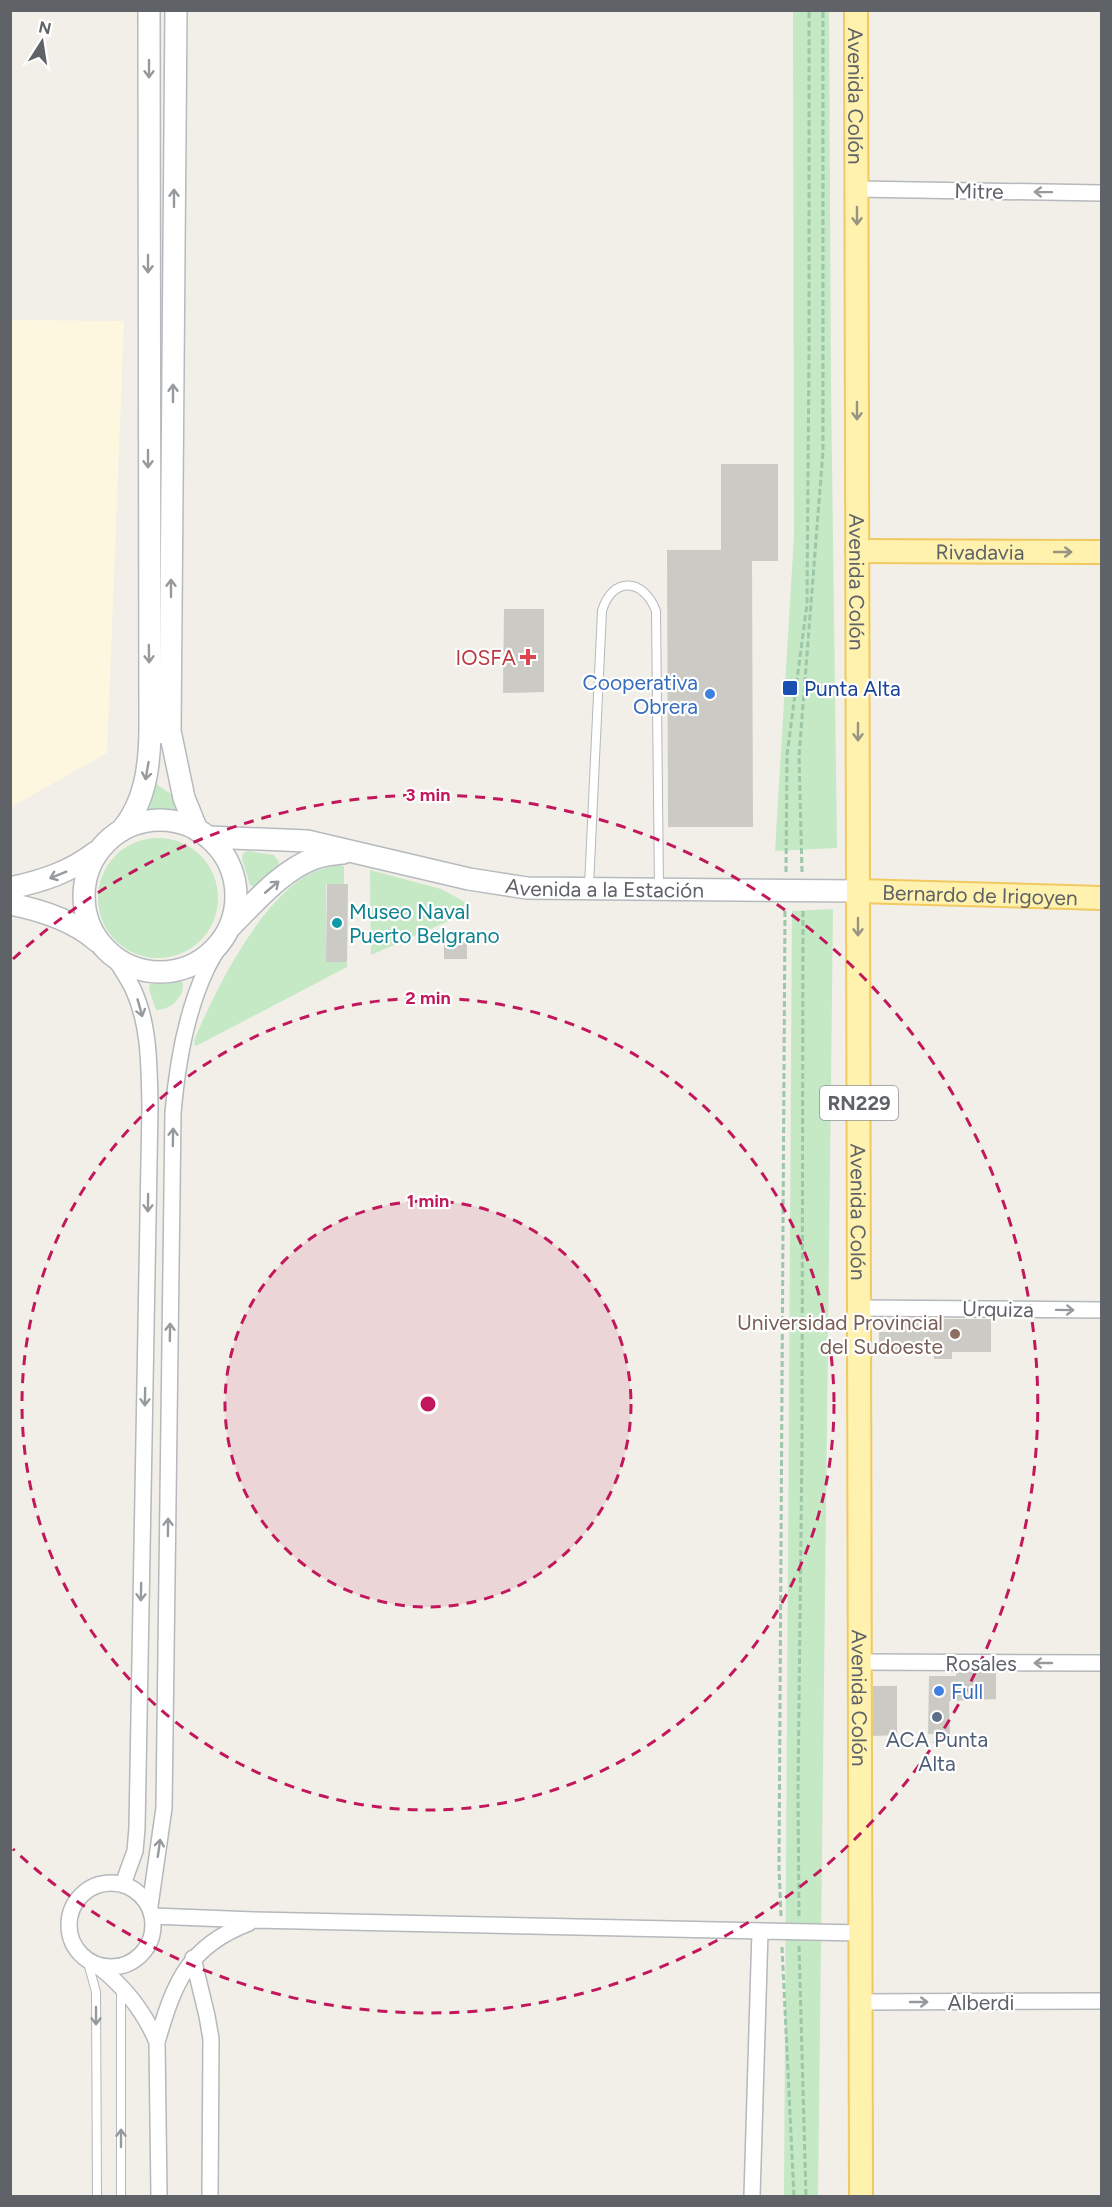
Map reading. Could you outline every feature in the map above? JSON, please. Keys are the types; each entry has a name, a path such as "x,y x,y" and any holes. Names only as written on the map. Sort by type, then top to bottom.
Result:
{"main road":[{"name":"Avenida Colón","path":"856,10 861,2196"},
{"name":"Rivadavia","path":"857,551 1101,552"},
{"name":"Bernardo de Irigoyen","path":"858,891 1101,898"}],"street":[{"path":"90,1961 103,1966 121,1966 141,1955 152,1937 152,1911 164,1808 173,1113 176,1073 192,1009 206,970 227,933 236,903 234,879 225,856 202,833 184,798 160,732 149,10"},
{"path":"122,830 136,809 160,732 176,10"},
{"name":"Mitre","path":"857,189 1101,193"},
{"path":"10,888 45,880 80,865 122,830 134,824 160,820 172,821 202,833"},
{"name":"Avenida a la Estación","path":"202,833 307,841 458,876 527,888 858,891"},
{"path":"99,850 88,872 84,896 87,920 134,990 143,1022 149,1060 137,1828 135,1851 123,1884"},
{"path":"10,904 54,916 81,928 130,966 149,972 178,970 204,959 267,891 302,864 316,858 355,851"},
{"name":"Urquiza","path":"859,1308 1101,1310"},
{"name":"Rosales","path":"860,1662 1101,1663"},
{"path":"157,2042 148,2022 122,1987 80,1953 71,1937 69,1928 71,1910 88,1889 105,1883 123,1884 139,1893 152,1911 254,1920 860,1933"},
{"path":"159,2196 157,2042 166,2011 177,1983 193,1958 223,1934 254,1920"},
{"path":"752,2196 760,1931"},
{"path":"193,1958 211,2039 210,2196"},
{"name":"Alberdi","path":"861,2002 1101,2001"}],"lane":[{"path":"589,889 602,611 605,600 612,591 630,586 645,592 652,600 656,611 659,889"},
{"path":"90,1961 96,1992 97,2196"},
{"path":"121,2196 122,1987"}],"path":[{"path":"806,2196 803,2151 799,1932 804,972 794,890 787,755 807,604 809,10"},
{"path":"794,2196 779,1867 794,890 799,756 823,452 823,10"}],"shaded area":[{"path":"11,320 124,321 107,753 11,807"}],"green space":[{"path":"793,11 829,11 837,848 775,851 794,536"},
{"path":"156,784 174,796 179,811 177,813 147,812"},
{"path":"158,838 181,843 200,856 213,875 218,898 213,921 200,940 181,953 158,958 135,953 116,940 103,921 98,898 103,875 116,856 135,843"},
{"path":"248,851 274,855 279,862 277,869 255,887 250,885 242,859 243,853"},
{"path":"341,865 344,867 344,884 326,884 326,962 347,962 347,967 196,1046 195,1038 214,996 239,951 269,910 302,878 321,869"},
{"path":"370,870 441,889 465,902 467,910 462,915 371,955"},
{"path":"833,909 818,2196 784,2196 792,911"},
{"path":"178,980 183,983 179,998 166,1008 156,1010 149,989 150,984"}],"building":[{"name":"Cooperativa Obrera","path":"721,464 778,464 778,561 752,561 753,827 668,827 667,550 721,550"},
{"path":"504,609 544,609 544,692 503,693"},
{"name":"Museo Naval Puerto Belgrano","path":"327,884 348,884 347,962 326,962"},
{"path":"444,941 467,942 467,959 444,959"},
{"path":"900,1319 991,1319 991,1352 952,1352 952,1359 934,1359 934,1351 879,1351 879,1332 900,1332"},
{"path":"956,1672 996,1672 996,1699 949,1701 950,1734 928,1734 929,1676 956,1676"},
{"path":"873,1686 897,1686 897,1735 873,1736"}],"place":[{"name":"IOSFA","path":"528,657"},
{"name":"Punta Alta","path":"790,688"},
{"name":"Cooperativa Obrera","path":"710,694"},
{"name":"Museo Naval Puerto Belgrano","path":"337,923"},
{"name":"Universidad Provincial del Sudoeste","path":"955,1334"},
{"name":"Full","path":"939,1691"},
{"name":"ACA Punta Alta","path":"937,1717"}]}
